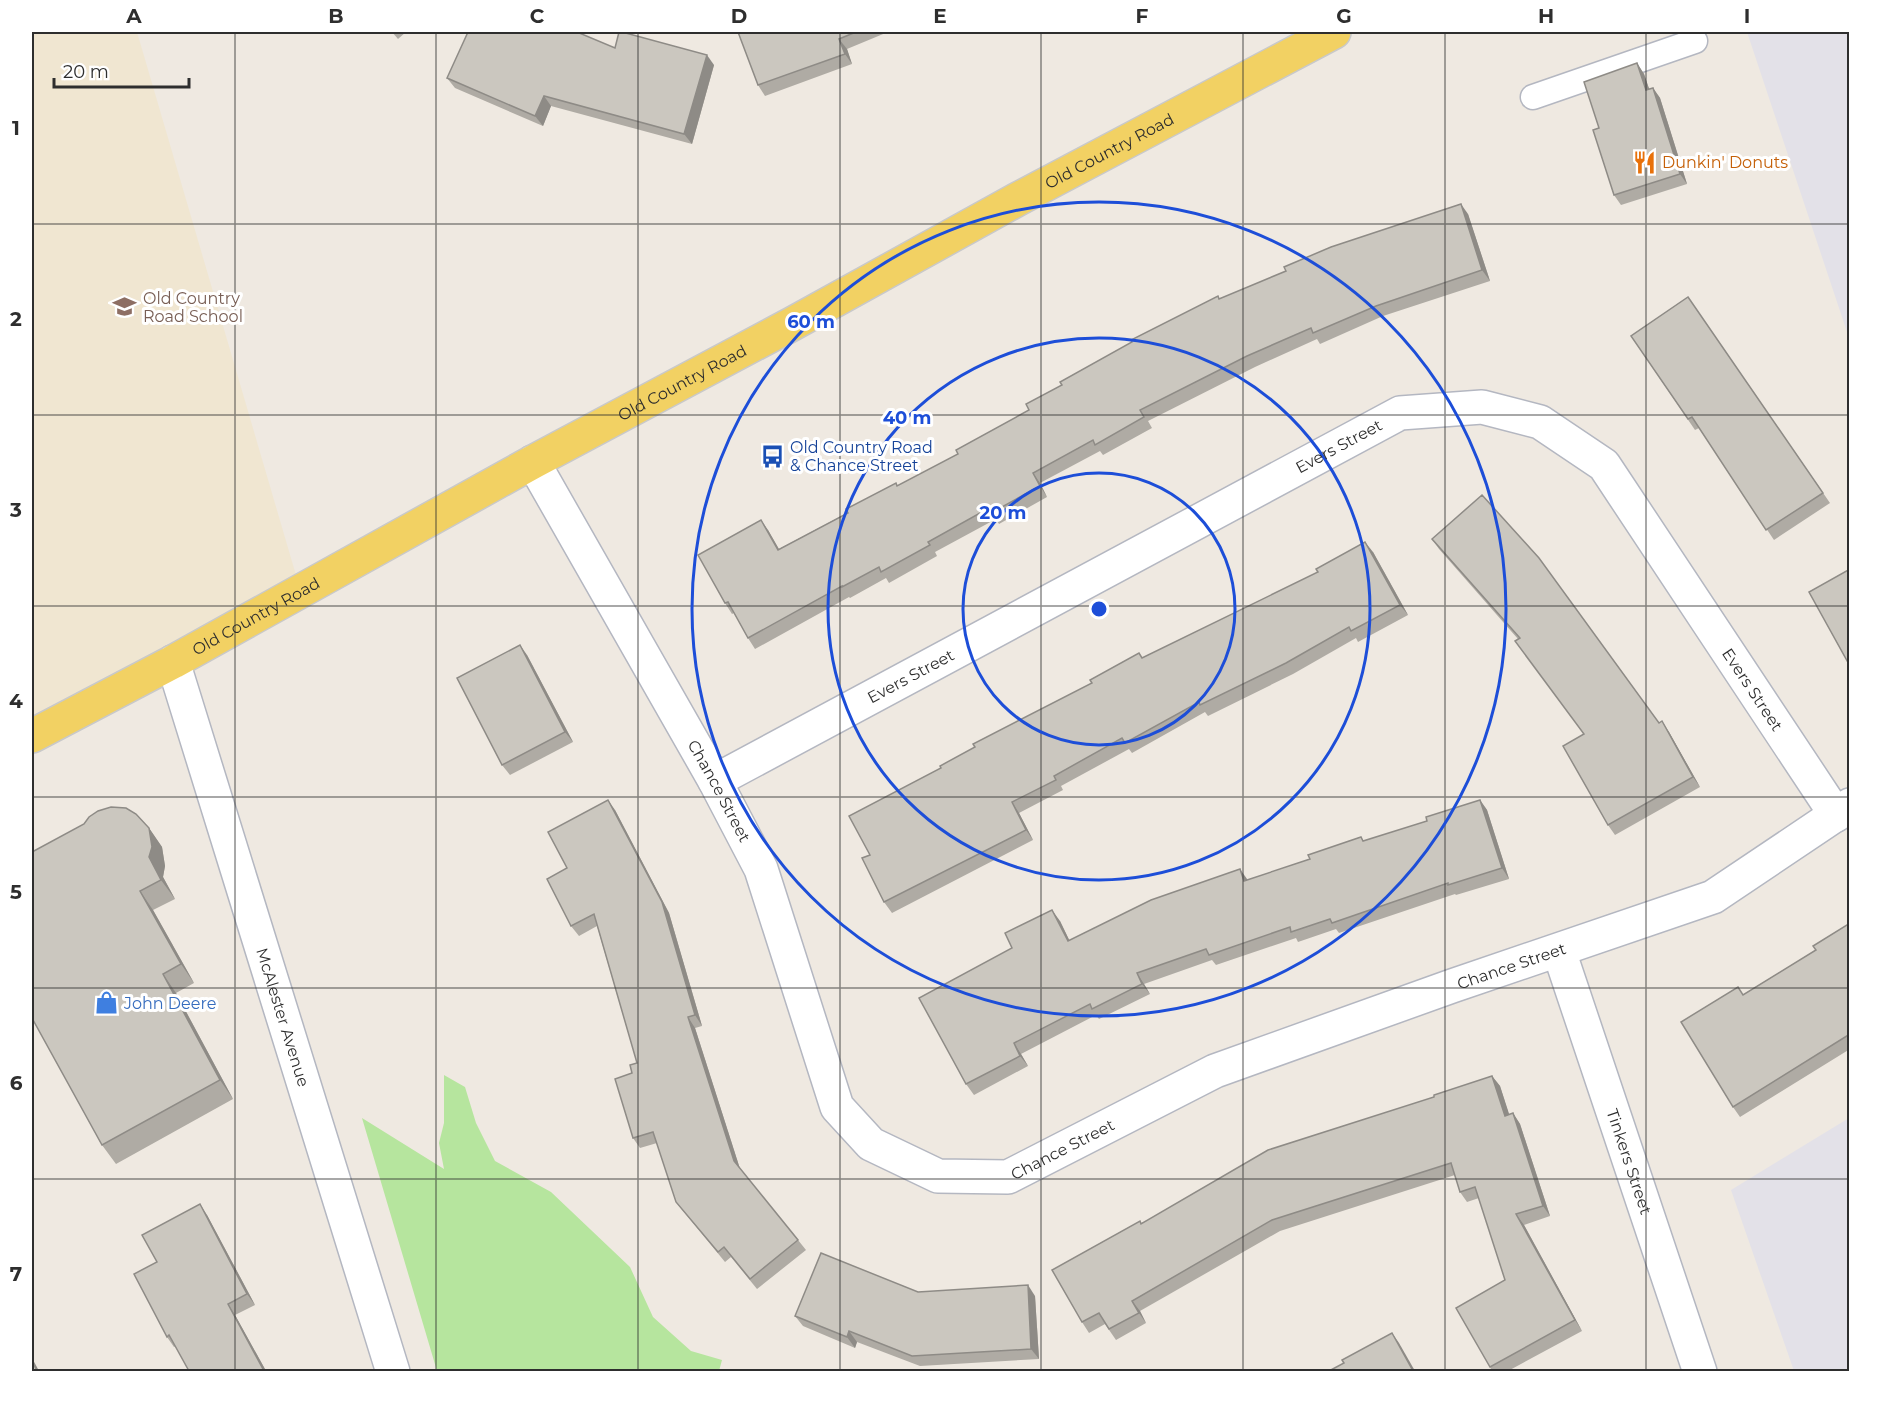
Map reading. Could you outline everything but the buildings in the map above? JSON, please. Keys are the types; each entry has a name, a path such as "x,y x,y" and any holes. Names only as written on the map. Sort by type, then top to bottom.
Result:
{"main road":[{"name":"Old Country Road","path":"32,736 173,662 533,462 792,324 1018,199 1334,32"}],"street":[{"name":"Evers Street","path":"715,781 1400,413 1482,407 1540,422 1604,465 1843,810"},
{"name":"Chance Street","path":"533,462 715,781 760,868 837,1107 871,1144 938,1176 1008,1177 1215,1071 1452,986 1713,897 1843,810"},
{"name":"McAlester Avenue","path":"173,662 393,1371"},
{"name":"Tinkers Street","path":"1558,951 1700,1371"}],"lane":[{"path":"1533,97 1695,41"}],"shaded area":[{"name":"Old Country Road School","path":"32,32 137,32 298,582 32,725"},
{"path":"1747,32 1849,32 1849,338"},
{"path":"1849,1118 1849,1371 1794,1371 1731,1190"}],"green space":[{"path":"444,1075 465,1087 476,1123 495,1161 551,1192 630,1267 653,1317 691,1351 722,1360 719,1371 437,1371 362,1118 444,1169 439,1143 444,1123"}],"place":[{"name":"Dunkin' Donuts","path":"1644,162"},
{"name":"Old Country Road School","path":"125,307"},
{"name":"Old Country Road & Chance Street","path":"772,456"},
{"name":"John Deere","path":"106,1003"}]}
